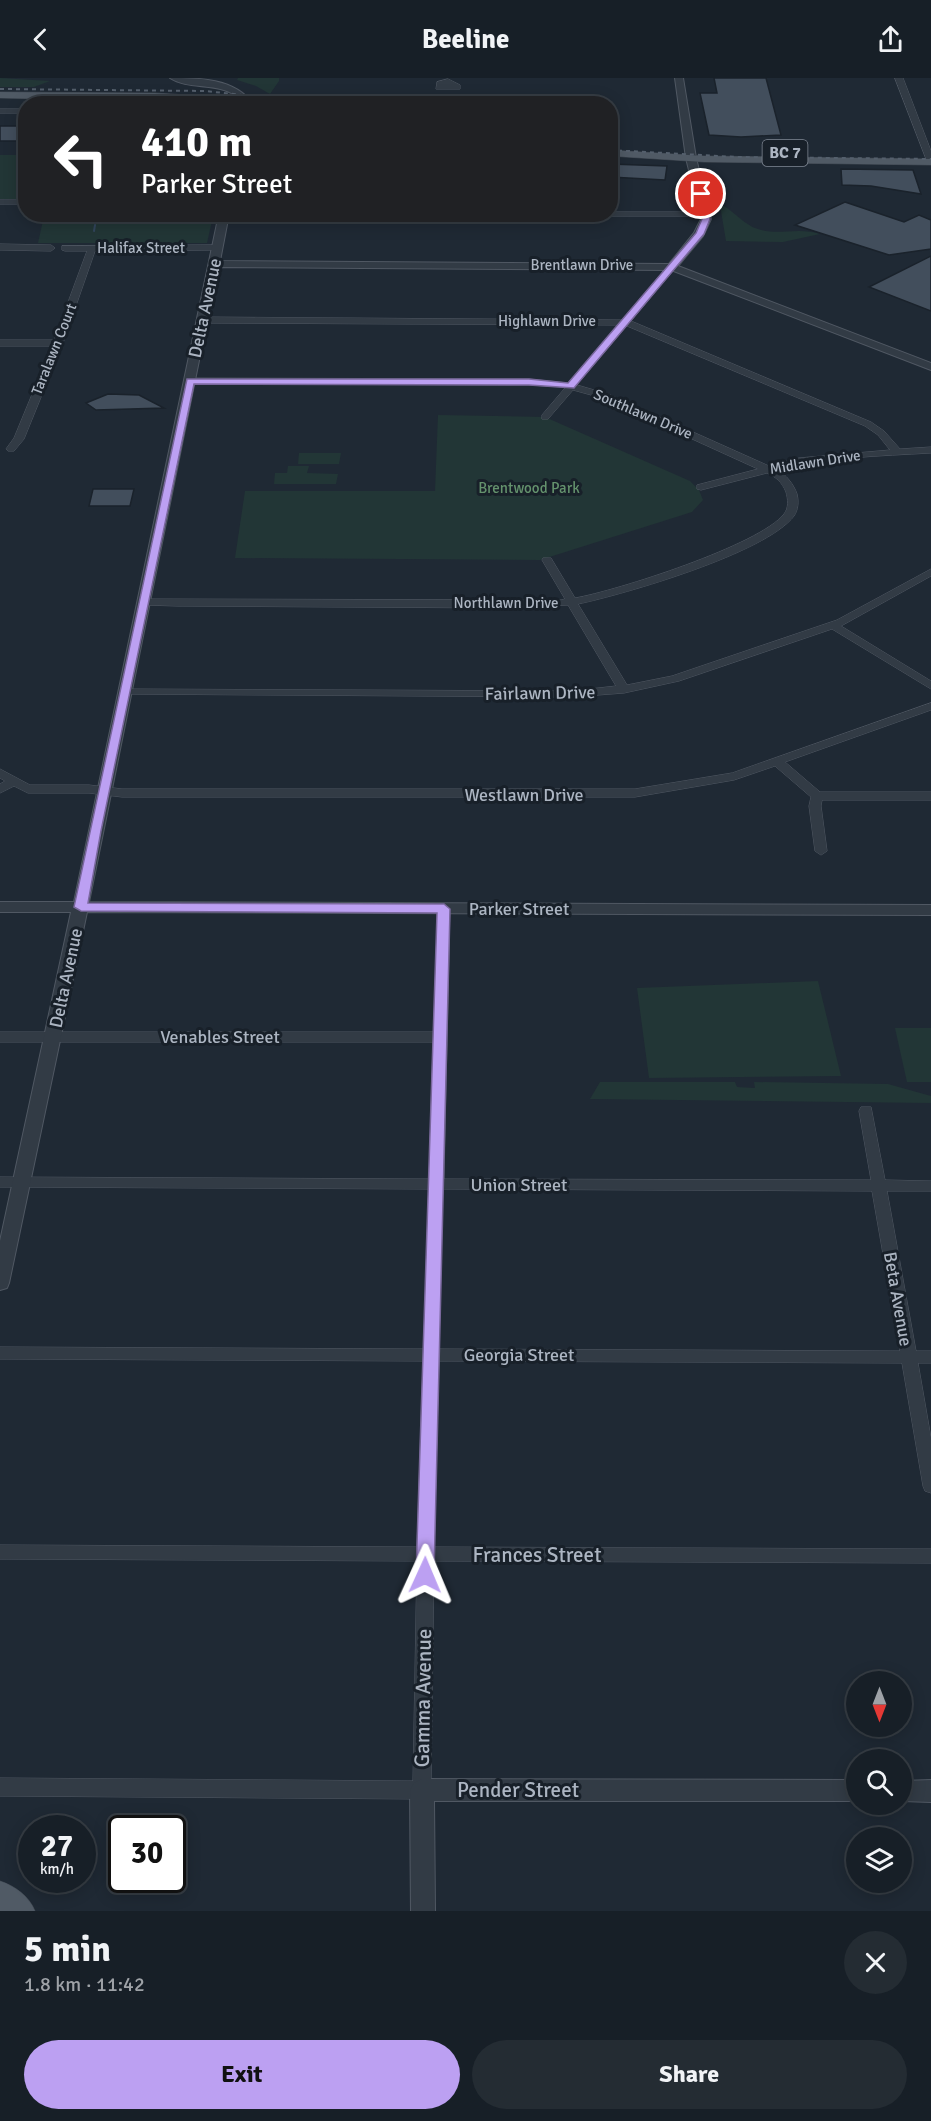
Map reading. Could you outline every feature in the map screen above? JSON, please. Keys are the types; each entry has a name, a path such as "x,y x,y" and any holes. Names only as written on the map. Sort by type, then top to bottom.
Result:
{"main road":[{"path":"0,97 18,97"},
{"name":"BC 7","path":"618,146 692,159 931,158"},
{"name":"BC 7","path":"618,154 692,159 931,158"},
{"path":"0,1894 21,1911"}],"street":[{"path":"174,78 213,84 233,96"},
{"path":"545,417 672,267 699,234 705,223 679,78"},
{"path":"899,78 931,158"},
{"path":"0,111 18,111"},
{"path":"0,202 18,202"},
{"path":"618,214 705,214"},
{"name":"Delta Avenue","path":"0,1283 81,907 103,791 222,222"},
{"path":"0,247 51,248"},
{"name":"Halifax Street","path":"65,248 217,248"},
{"name":"Taralawn Court","path":"12,449 19,439 58,343 92,248"},
{"name":"Brentlawn Drive","path":"214,264 672,267 931,367"},
{"name":"Highlawn Drive","path":"202,320 625,323 868,424 881,433 896,451"},
{"path":"0,343 58,343"},
{"name":"Southlawn Drive","path":"190,381 529,382 570,386 605,396 767,469"},
{"name":"Midlawn Drive","path":"701,486 799,461 896,451 931,450"},
{"name":"Northlawn Drive","path":"143,602 572,602 729,553 771,532 786,521 794,502 785,482 767,469"},
{"path":"547,560 624,690"},
{"name":"Fairlawn Drive","path":"124,692 572,694 624,690 675,679 833,625 931,572"},
{"path":"833,625 931,686"},
{"name":"Westlawn Drive","path":"0,773 28,789 608,795 691,786 778,762 931,706"},
{"path":"778,762 817,796 931,796"},
{"path":"0,789 13,781"},
{"path":"817,796 815,806 821,851"},
{"name":"Parker Street","path":"0,907 931,910"},
{"name":"Gamma Avenue","path":"423,1911 422,1790 426,1554 444,909"},
{"name":"Venables Street","path":"0,1036 440,1037"},
{"name":"Beta Avenue","path":"866,1111 931,1486"},
{"name":"Union Street","path":"0,1182 931,1186"},
{"name":"Georgia Street","path":"0,1353 931,1357"},
{"name":"Frances Street","path":"0,1552 931,1556"},
{"name":"Pender Street","path":"0,1787 846,1791"},
{"path":"912,1791 931,1791"}],"green space":[{"path":"0,78 50,81 34,87 0,87"},
{"path":"238,78 279,78 279,81 270,94 256,86 237,80"},
{"path":"0,155 18,155 18,199 0,199"},
{"path":"720,205 750,226 763,231 803,231 820,234 783,242 726,241"},
{"path":"43,222 212,222 207,243 38,243"},
{"name":"Brentwood Park","path":"438,415 545,417 690,481 699,490 703,500 692,512 540,560 235,558 245,491 435,491"},
{"path":"299,453 341,453 339,464 298,464"},
{"path":"288,466 309,466 307,473 338,474 336,484 274,484 275,473 287,473"},
{"path":"818,981 841,1076 649,1078 637,988"},
{"path":"895,1028 931,1028 931,1082 907,1082"},
{"path":"600,1082 735,1082 737,1087 755,1088 754,1082 888,1084 931,1096 931,1103 590,1099"}],"building":[{"path":"714,78 766,78 781,135 741,137 709,135 700,93 717,93"},
{"path":"0,126 18,126 18,141 0,141"},
{"path":"618,164 667,166 665,180 618,177"},
{"path":"841,169 913,170 921,194 871,186 842,185"},
{"path":"845,202 904,222 919,215 931,220 931,249 889,255 795,225"},
{"path":"931,256 931,311 869,287"},
{"path":"108,394 139,395 164,408 96,410 86,403"},
{"path":"93,489 134,489 130,506 89,506"}],"waterway":[{"path":"94,231 95,225"}],"railway":[{"path":"0,89 205,91 252,96"},
{"path":"618,150 737,157 931,159"}],"route":[{"path":"425,1575 438,1184 444,909 81,907 95,831 190,381 529,382 570,386 699,234 706,219 701,194"}]}
